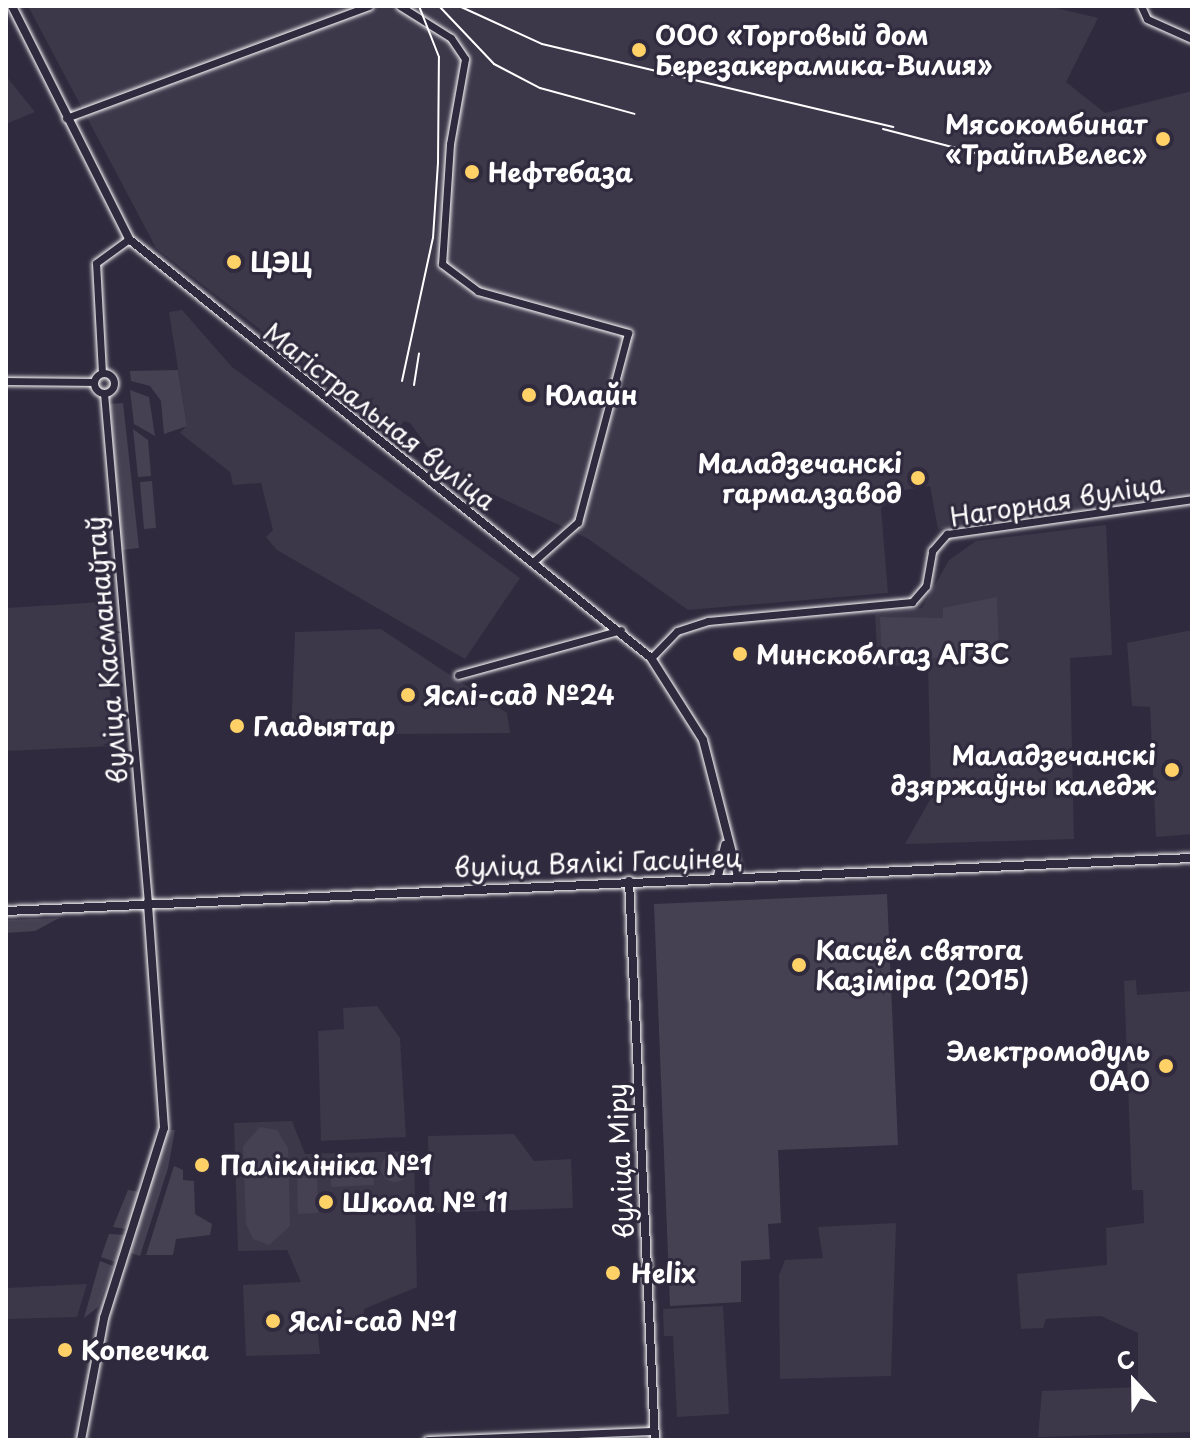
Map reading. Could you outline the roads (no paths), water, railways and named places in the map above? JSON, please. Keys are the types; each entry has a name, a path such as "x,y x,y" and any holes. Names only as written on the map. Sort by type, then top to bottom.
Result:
{"main road":[{"name":"Магістральная вуліца","path":"12,6 129,239 621,630 651,658 703,740 725,845"},
{"path":"725,845 738,876"},
{"path":"718,876 725,845"},
{"name":"вуліца Вялікі Гасцінец","path":"6,911 718,876 1192,858"},
{"name":"вуліца Міру","path":"629,881 655,1436"},
{"path":"81,1440 104,1318 164,1128 154,942 148,903"}],"street":[{"path":"6,9 12,6"},
{"path":"66,118 369,6"},
{"path":"400,6 451,38 465,59 450,144 442,264 478,291 628,333 578,522 533,562"},
{"path":"1141,6 1147,19 1192,39"},
{"path":"93,382 102,373 96,263 129,239"},
{"name":"вуліца Касманаўтаў","path":"102,373 114,383 104,393 148,903"},
{"path":"6,381 93,382 104,393"},
{"name":"Нагорная вуліца","path":"651,658 677,631 708,621 912,602 926,586 932,551 947,534 1192,499"},
{"path":"458,675 621,630"},
{"path":"427,1440 655,1436"}],"railway":[{"path":"402,381 433,238 438,163 439,57 419,6"},
{"path":"439,6 494,64 540,88 635,114"},
{"path":"459,6 542,44 893,127"},
{"path":"883,129 1021,165"},
{"path":"414,385 419,353"}],"place":[{"name":"ООО «Торговый дом Березакерамика-Вилия»","path":"639,50"},
{"name":"Мясокомбинат «ТрайплВелес»","path":"1163,139"},
{"name":"Нефтебаза","path":"472,172"},
{"name":"ЦЭЦ","path":"234,262"},
{"name":"Юлайн","path":"529,395"},
{"name":"Маладзечанскі гармалзавод","path":"918,478"},
{"name":"Минскоблгаз АГЗС","path":"740,654"},
{"name":"Яслі-сад №24","path":"408,695"},
{"name":"Гладыятар","path":"237,726"},
{"name":"Маладзечанскі дзяржаўны каледж","path":"1172,770"},
{"name":"Касцёл святога Казіміра (2015)","path":"799,965"},
{"name":"Электромодуль ОАО","path":"1166,1066"},
{"name":"Паліклініка №1","path":"202,1165"},
{"name":"Школа № 11","path":"326,1202"},
{"name":"Helix","path":"613,1273"},
{"name":"Яслі-сад №1","path":"273,1321"},
{"name":"Копеечка","path":"65,1350"}]}
